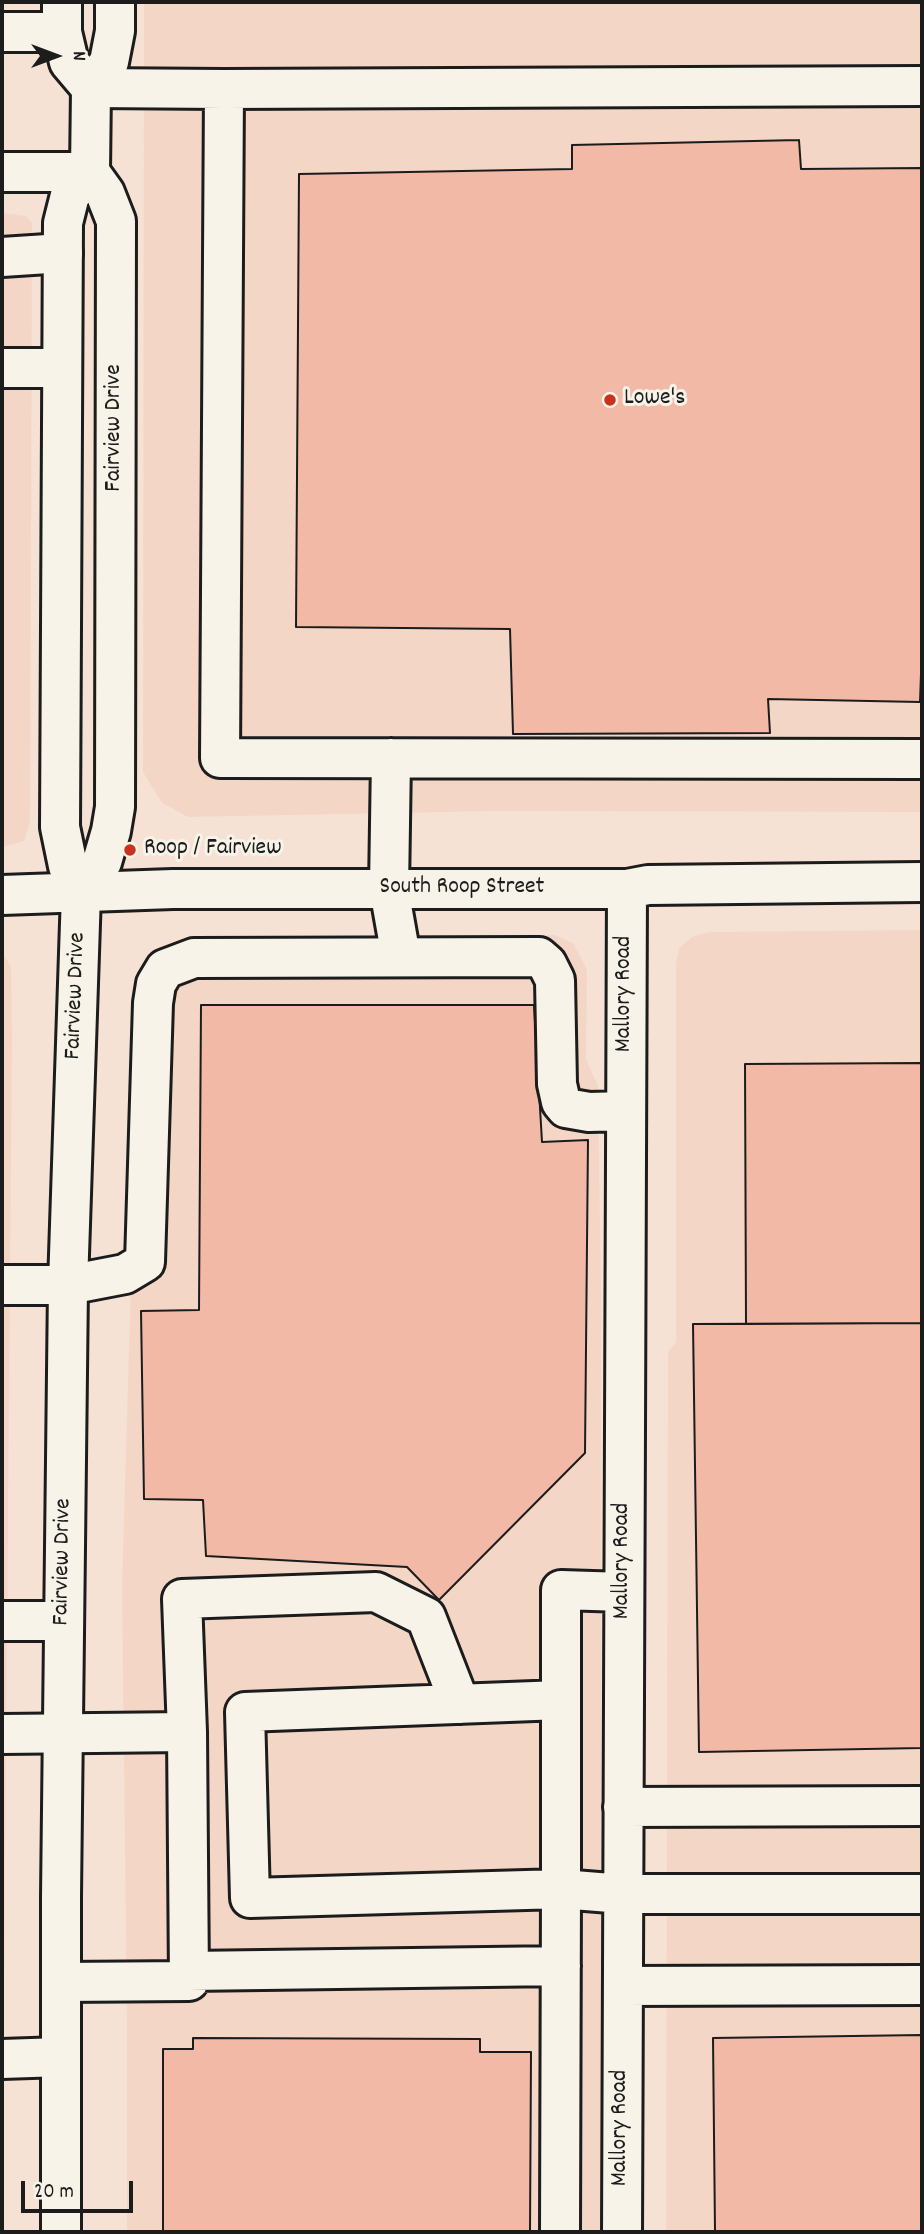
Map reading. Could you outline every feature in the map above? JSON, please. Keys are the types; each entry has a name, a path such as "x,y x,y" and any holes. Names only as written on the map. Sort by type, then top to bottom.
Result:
{"main road":[{"path":"2,172 90,172 91,88 108,62 115,32 115,2"},
{"path":"2,32 62,17 69,62 91,88 922,86"},
{"path":"224,89 220,758 922,759"},
{"name":"Fairview Drive","path":"61,2232 63,1621 68,1285 81,893 68,866 60,827 63,223 70,195 90,172 105,193 116,220 115,807 102,862 81,893"},
{"path":"2,257 63,253"},
{"path":"2,368 61,368"},
{"path":"391,758 389,889 401,957"},
{"name":"South Roop Street","path":"2,895 173,889 626,889 648,885 922,882"},
{"name":"Mallory Road","path":"622,2232 626,889"},
{"path":"2,1285 68,1285 125,1274 145,1262 153,1003 156,984 165,969 194,958 539,957 547,964 555,979 557,1084 562,1102 566,1108 589,1112 626,1111"},
{"path":"560,2232 561,1590 624,1592"},
{"path":"61,1982 189,1981 187,1732 182,1598 376,1592 426,1617 460,1704"},
{"path":"2,1621 63,1621"},
{"path":"562,1700 245,1712 250,1898 562,1888 624,1894 922,1894"},
{"path":"2,1734 187,1732"},
{"path":"624,1807 922,1807"},
{"path":"189,1971 562,1966"},
{"path":"623,1986 922,1985"},
{"path":"2,2059 61,2057"}],"shaded area":[{"path":"144,2 922,2 922,812 495,811 188,817 162,803 143,772"},
{"path":"2,213 26,216 32,223 30,822 24,841 3,847 2,886"},
{"path":"922,930 922,2232 666,2232 668,1352 676,1342 676,964 679,948 692,937 708,932"},
{"path":"555,935 573,943 587,970 586,1059 598,1086 601,1296 602,2232 127,2232 122,1586 140,980 146,962 159,947 182,940"},
{"path":"2,953 11,966 12,1041 2,2232"}],"building":[{"name":"Lowe's","path":"799,140 801,169 922,168 920,702 768,699 770,733 513,734 510,629 296,627 299,174 572,169 572,145"},
{"path":"201,1005 534,1005 542,1142 588,1140 585,1453 439,1600 407,1567 206,1556 203,1500 144,1499 141,1311 199,1310"},
{"path":"922,1063 922,1323 746,1324 745,1064"},
{"path":"922,1323 922,1748 699,1752 693,1324"},
{"path":"922,2035 922,2232 715,2232 713,2038"},
{"path":"193,2038 480,2039 480,2052 531,2052 530,2232 163,2232 163,2049 193,2049"}],"place":[{"name":"Lowe's","path":"610,400"},
{"name":"Roop / Fairview","path":"130,850"}]}
